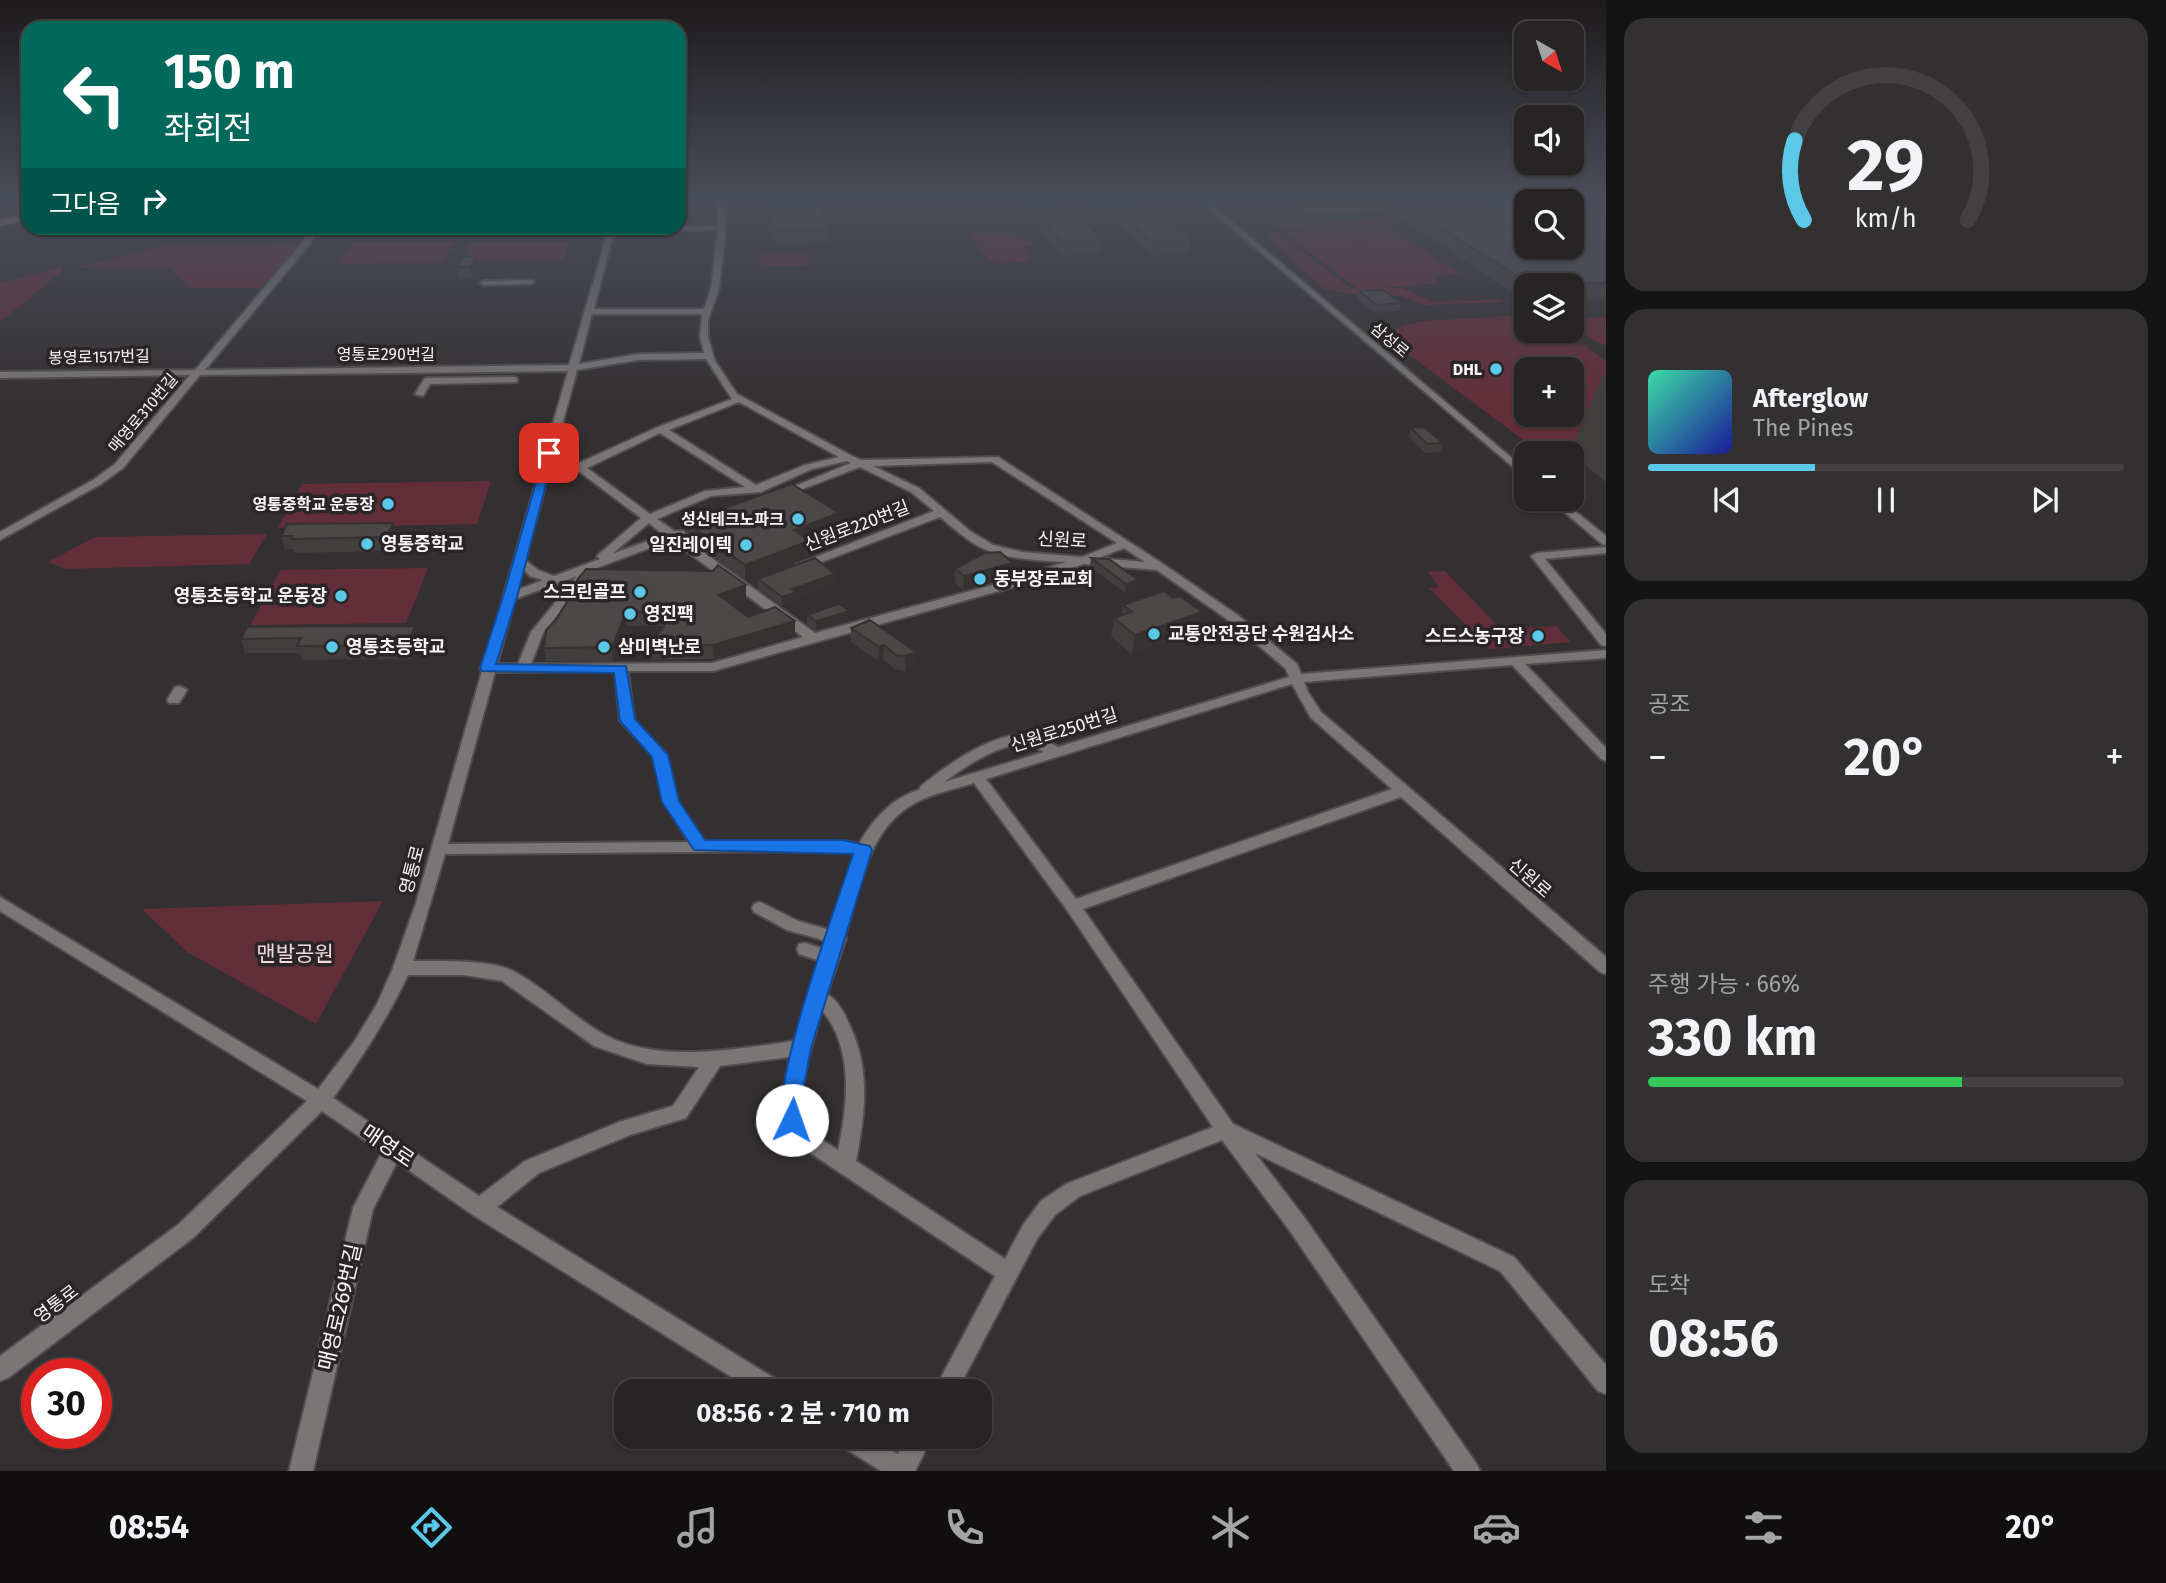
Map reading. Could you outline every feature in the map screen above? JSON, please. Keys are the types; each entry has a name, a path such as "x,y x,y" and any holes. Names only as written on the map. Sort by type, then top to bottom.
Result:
{"street":[{"name":"매영로310번길","path":"0,537 97,482 119,466 285,269"},
{"name":"영통로","path":"0,1370 186,1231 321,1100 360,1047 402,968 424,903 487,668 510,597 601,269"},
{"name":"신원로","path":"717,269 715,289 704,320 704,337 711,361 728,389 739,399 848,458 915,489 972,537 998,551 1160,567 1248,629 1292,667 1301,692 1317,715 1606,967"},
{"name":"삼성로","path":"1283,269 1514,465"},
{"path":"484,283 530,282"},
{"path":"588,312 708,312"},
{"path":"578,347 599,356 618,359 711,356"},
{"name":"영통로290번길","path":"200,371 572,368 618,359"},
{"name":"봉영로1517번길","path":"0,374 200,371"},
{"path":"420,394 427,381 514,380"},
{"path":"739,399 660,429 583,465 582,469 647,519 681,533 752,584 813,638"},
{"path":"660,429 770,498 862,463 994,459 1160,567"},
{"path":"523,667 537,632 592,566 647,519 709,493 755,489 809,467 848,458"},
{"path":"1569,511 1606,542"},
{"name":"신원로220번길","path":"784,572 942,512"},
{"path":"510,597 681,533"},
{"path":"487,668 713,667 1089,559 1123,545"},
{"path":"1606,550 1536,556 1606,642"},
{"path":"519,560 534,573 553,580"},
{"name":"신원로250번길","path":"1008,1273 804,1138 792,1120 792,1091 801,1048 864,850 880,823 898,805 919,795 1298,678 1606,654"},
{"path":"1516,662 1606,756"},
{"path":"621,669 627,721 660,755 671,802 700,846"},
{"path":"919,795 943,775 993,747 1027,739 1037,741 1055,752"},
{"path":"977,777 1073,906 1226,1130 1297,1224 1468,1471"},
{"path":"1073,906 1403,791"},
{"path":"438,849 843,846 864,850"},
{"name":"매영로","path":"0,903 321,1100 480,1208 756,1379"},
{"path":"761,908 793,926 838,938"},
{"path":"805,948 831,958"},
{"path":"402,968 464,968 506,975 556,1007 600,1041 658,1058 714,1059 801,1048"},
{"path":"817,997 830,1004 843,1028 855,1065 857,1094 845,1165"},
{"path":"480,1208 531,1167 635,1125 679,1112 714,1059"},
{"path":"951,1379 1038,1220 1059,1199 1073,1190 1226,1130 1507,1264 1606,1382"},
{"name":"매영로269번길","path":"302,1471 363,1208 393,1150"},
{"path":"867,1449 902,1471 914,1449"}],"green space":[{"path":"62,269 4,319 0,319 0,284"},
{"path":"171,269 278,269 261,288 191,288"},
{"path":"1302,269 1325,269 1350,288 1357,289 1331,269 1452,269 1460,274 1432,276 1440,283 1380,288 1402,288 1430,301 1503,302 1425,305 1400,296 1364,296 1324,289"},
{"path":"1514,316 1514,343 1580,343 1606,361 1606,439 1525,441 1388,339 1398,327 1423,321"},
{"path":"1606,317 1606,345 1584,334 1584,318"},
{"name":"영통중학교 운동장","path":"491,481 477,524 278,528 302,484"},
{"path":"267,534 249,564 66,569 48,562 95,537"},
{"name":"영통초등학교 운동장","path":"428,568 406,623 250,625 281,570"},
{"path":"1445,571 1518,647 1490,649 1429,588 1439,587 1428,572"},
{"name":"스드스농구장","path":"1556,626 1571,642 1523,646 1504,629"},
{"name":"맨발공원","path":"383,901 316,1024 187,952 142,909"}],"building":[{"path":"1505,269 1606,269 1606,283 1584,284 1584,273 1514,274"},
{"path":"1383,290 1401,303 1377,305 1359,291"},
{"path":"1424,427 1443,443 1427,444 1411,428"},
{"path":"792,484 839,513 794,530 809,541 745,565 686,522"},
{"path":"393,523 387,537 291,539 293,536 281,536 287,524"},
{"path":"1000,552 1013,563 964,576 955,569 984,553"},
{"path":"815,558 835,574 792,589 796,592 782,597 758,579"},
{"path":"1091,558 1109,559 1138,580 1126,584"},
{"path":"718,565 746,585 719,595 748,617 775,607 795,621 713,645 649,646 664,626 667,612 626,612 612,647 544,648 546,630 555,621 586,569 713,571"},
{"path":"1164,591 1173,598 1180,596 1202,612 1135,635 1114,618 1132,612 1123,605"},
{"path":"839,604 850,611 816,621 807,615"},
{"path":"870,620 916,652 906,656 896,655 884,645 879,647 851,628"},
{"path":"415,626 407,645 297,646 301,638 241,639 247,627"}],"place":[{"name":"DHL","path":"1496,369"},
{"name":"영통중학교 운동장","path":"388,504"},
{"name":"성신테크노파크","path":"798,519"},
{"name":"영통중학교","path":"367,544"},
{"name":"일진레이텍","path":"746,545"},
{"name":"동부장로교회","path":"980,579"},
{"name":"스크린골프","path":"640,592"},
{"name":"영통초등학교 운동장","path":"341,596"},
{"name":"영진팩","path":"630,614"},
{"name":"교통안전공단 수원검사소","path":"1154,634"},
{"name":"스드스농구장","path":"1538,636"},
{"name":"영통초등학교","path":"332,647"},
{"name":"삼미벽난로","path":"604,647"}],"route":[{"path":"549,453 510,597 487,668 621,669 627,721 660,755 671,802 700,846 843,846 864,850 801,1048 790,1106 792,1120"}]}
